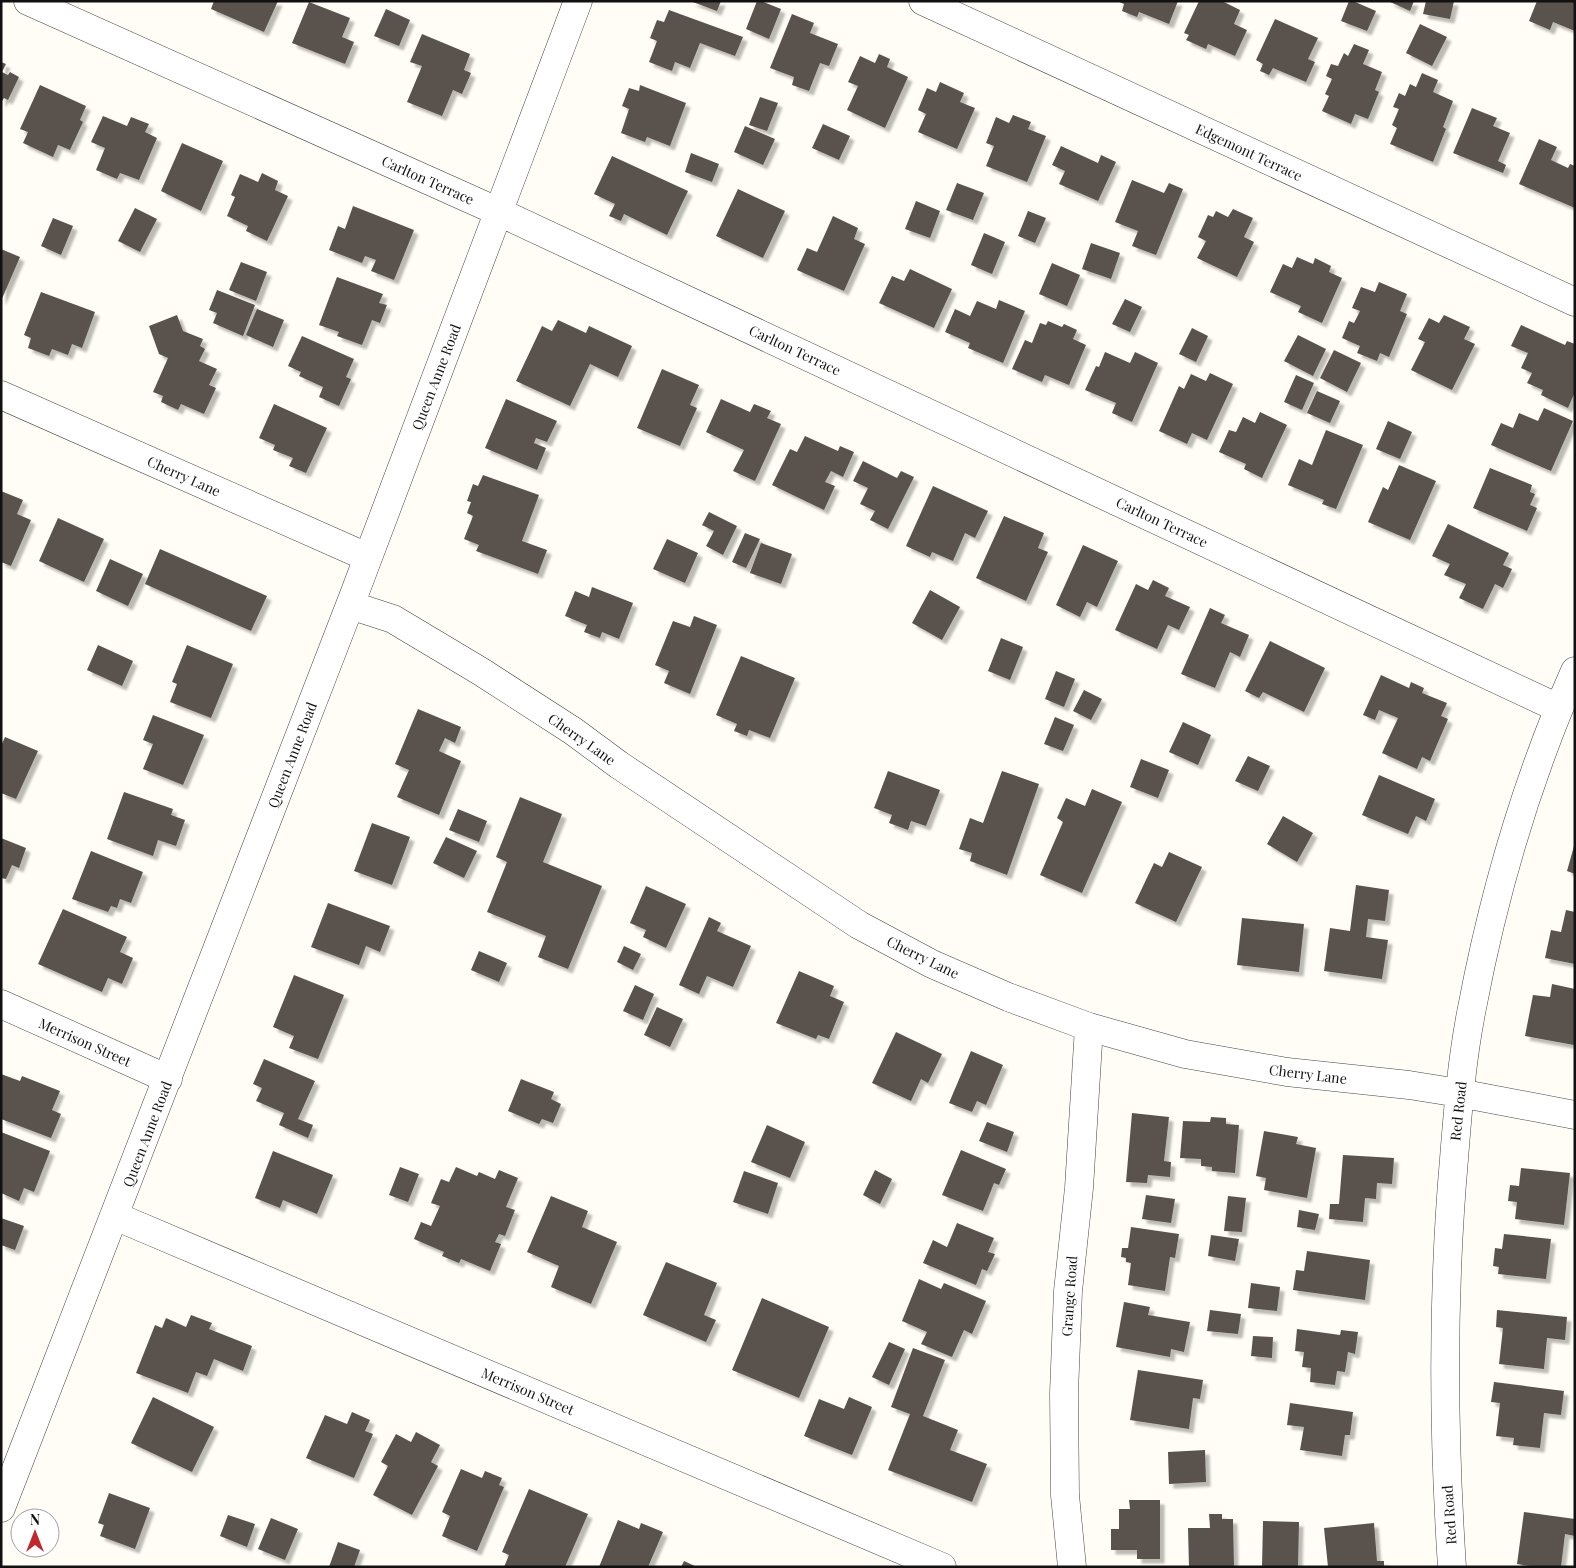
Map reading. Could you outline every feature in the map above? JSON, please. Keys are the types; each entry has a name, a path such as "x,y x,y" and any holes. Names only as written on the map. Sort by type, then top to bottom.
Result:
{"street":[{"name":"Carlton Terrace","path":"28,1 500,212 1558,708"},
{"name":"Queen Anne Road","path":"1,1508 350,605 500,212 578,1"},
{"name":"Edgemont Terrace","path":"923,1 1575,302"},
{"name":"Cherry Lane","path":"1,395 367,557"},
{"name":"Cherry Lane","path":"350,605 393,620 480,671 573,731 619,765 859,925 932,964 1008,997 1089,1026 1185,1054 1287,1072 1409,1085 1575,1115"},
{"name":"Red Road","path":"1452,1567 1447,1488 1444,1352 1449,1217 1460,1093 1471,1010 1493,910 1521,811 1558,708 1575,671"},
{"name":"Merrison Street","path":"1,1004 168,1080"},
{"name":"Grange Road","path":"1072,1567 1065,1495 1064,1393 1068,1291 1079,1188 1089,1026"},
{"name":"Merrison Street","path":"115,1216 942,1567"}],"building":[{"path":"214,1 278,1 264,32 211,9"},
{"path":"690,1 721,1 717,11"},
{"path":"757,1 781,9 769,39 746,29"},
{"path":"1117,1 1178,1 1169,24 1139,12 1137,17 1122,11 1124,4"},
{"path":"1199,1 1222,1 1240,10 1234,24 1247,30 1235,56 1208,44 1206,49 1186,40 1189,35 1184,33"},
{"path":"1349,1 1376,11 1367,31 1341,21"},
{"path":"1388,1 1414,1 1410,11"},
{"path":"1426,1 1454,1 1450,19 1423,14"},
{"path":"1537,1 1575,1 1575,31 1553,22 1550,30 1529,21"},
{"path":"309,2 350,18 342,37 354,42 345,64 292,43"},
{"path":"386,9 410,20 399,46 374,36"},
{"path":"669,10 743,37 735,56 700,43 690,68 675,62 672,71 649,62 657,41 650,38 657,20 664,22"},
{"path":"792,14 814,23 810,33 838,44 829,66 820,63 809,91 792,85 794,77 770,68"},
{"path":"1275,19 1318,38 1308,59 1315,62 1306,82 1273,68 1269,75 1260,71 1263,64 1256,60"},
{"path":"1420,24 1447,37 1432,66 1406,53"},
{"path":"422,34 470,54 464,70 471,73 462,94 453,90 442,116 407,102 422,66 410,62"},
{"path":"1354,44 1369,50 1363,64 1382,72 1375,90 1379,92 1368,119 1355,114 1351,124 1322,111 1329,96 1325,94 1332,79 1326,76 1331,64 1338,66 1344,53 1348,56"},
{"path":"879,54 890,59 887,67 908,77 885,128 847,110 858,86 848,82 860,56 875,63"},
{"path":"1,62 6,64 2,72 8,75 10,72 19,77 8,100 4,98 1,103"},
{"path":"1422,73 1438,80 1433,92 1453,101 1443,127 1446,129 1433,162 1390,144 1397,128 1392,125 1399,109 1393,107 1399,93 1405,96 1410,84 1416,87"},
{"path":"940,82 964,93 960,102 975,108 957,149 918,132 926,114 918,110 927,88 936,92"},
{"path":"40,85 86,106 80,120 83,122 70,150 58,145 53,157 23,143 28,132 20,129"},
{"path":"640,85 686,103 670,146 647,137 645,142 621,133 629,109 622,106 629,88 639,91"},
{"path":"760,97 778,103 767,131 749,125"},
{"path":"1472,108 1497,118 1493,126 1510,133 1498,161 1506,165 1503,173 1453,153"},
{"path":"1013,115 1031,122 1028,129 1046,136 1027,182 986,166 994,146 986,143 996,117 1009,123"},
{"path":"103,116 127,126 131,117 149,124 145,132 157,138 139,180 120,173 117,179 96,170 105,148 91,142"},
{"path":"823,124 850,136 839,160 812,148"},
{"path":"745,126 775,139 763,165 734,152"},
{"path":"1539,139 1557,147 1551,160 1568,168 1570,164 1575,166 1575,208 1519,184"},
{"path":"182,143 223,161 201,211 161,191"},
{"path":"1061,146 1098,163 1101,155 1116,162 1098,201 1059,184 1065,171 1052,165"},
{"path":"691,153 719,164 712,182 685,172"},
{"path":"612,156 688,191 667,235 624,214 621,221 609,216 615,204 594,194"},
{"path":"262,173 278,181 275,190 288,196 267,241 246,231 248,226 227,216 235,197 231,195 240,174 258,182"},
{"path":"1132,180 1164,193 1169,183 1183,189 1156,255 1132,246 1138,231 1115,222"},
{"path":"957,183 984,193 973,220 946,210"},
{"path":"738,189 785,211 763,258 716,236"},
{"path":"916,201 940,211 930,238 905,229"},
{"path":"353,206 414,230 394,280 371,271 376,260 365,256 362,263 329,250 338,226 345,229"},
{"path":"135,208 157,219 140,252 118,241"},
{"path":"1233,209 1253,218 1244,237 1254,242 1237,277 1197,258 1206,241 1198,237 1208,215 1213,217 1216,211 1228,217"},
{"path":"1028,211 1046,218 1035,243 1018,236"},
{"path":"833,216 858,228 854,239 865,244 844,291 797,270 807,248 817,252"},
{"path":"53,218 73,226 61,255 41,246"},
{"path":"984,233 1005,242 992,274 971,265"},
{"path":"1091,243 1120,253 1111,279 1082,269"},
{"path":"1,249 20,257 1,301"},
{"path":"1297,257 1313,264 1315,258 1331,266 1329,272 1342,278 1322,323 1298,312 1301,306 1270,292 1283,264 1292,268"},
{"path":"241,262 267,272 256,301 229,290"},
{"path":"1052,263 1080,275 1067,306 1039,294"},
{"path":"910,269 952,289 934,328 879,303 892,276 904,281"},
{"path":"337,277 383,294 379,303 387,305 380,323 372,320 362,345 337,336 339,332 319,325"},
{"path":"1379,282 1407,294 1400,311 1407,314 1389,357 1380,353 1377,361 1357,353 1360,346 1342,338 1349,321 1354,323 1360,311 1352,308 1361,287 1375,292"},
{"path":"217,290 255,305 243,336 213,323 217,313 209,310"},
{"path":"41,292 95,312 82,348 72,344 68,355 52,349 49,356 28,348 31,338 24,335"},
{"path":"1125,299 1142,307 1130,332 1112,324"},
{"path":"999,300 1025,311 1003,363 968,348 970,343 945,332 955,309 970,316 977,301 996,309"},
{"path":"257,309 284,320 273,347 246,335"},
{"path":"177,315 183,331 203,339 200,346 205,349 199,361 217,369 209,385 216,388 204,414 181,404 178,410 161,402 163,396 153,392 168,358 159,354 149,326"},
{"path":"1444,315 1470,327 1464,339 1475,344 1452,390 1411,370 1425,342 1418,339 1429,318 1439,323"},
{"path":"558,320 586,333 589,326 632,346 618,377 590,364 570,406 516,381 542,326 552,331"},
{"path":"1048,321 1062,327 1064,324 1077,330 1073,339 1086,345 1069,385 1045,375 1042,382 1012,369 1025,340 1032,343 1040,323 1046,325"},
{"path":"1521,325 1565,345 1567,341 1575,344 1575,392 1568,408 1541,395 1543,390 1527,383 1532,373 1521,368 1528,353 1511,346"},
{"path":"1192,328 1208,336 1196,362 1179,354"},
{"path":"1298,335 1326,349 1313,376 1284,361"},
{"path":"302,336 354,359 346,377 351,379 339,406 319,397 323,387 299,376 301,372 288,366"},
{"path":"1334,350 1361,363 1347,392 1320,378"},
{"path":"1105,352 1130,363 1135,352 1158,363 1132,422 1112,413 1116,403 1085,390 1096,366 1099,367"},
{"path":"662,369 699,385 690,405 697,408 680,446 637,428"},
{"path":"1210,373 1233,384 1207,440 1192,433 1187,444 1159,431 1179,386 1184,389 1191,374 1206,381"},
{"path":"1296,375 1314,383 1302,410 1284,402"},
{"path":"1317,391 1340,401 1330,423 1307,413"},
{"path":"506,399 557,421 547,442 536,438 534,443 546,448 537,470 485,448"},
{"path":"721,399 750,412 754,404 771,411 767,418 781,424 755,481 733,471 744,450 706,432"},
{"path":"274,404 327,428 306,473 289,466 293,458 273,450 275,445 259,438"},
{"path":"1544,408 1573,421 1551,471 1491,445 1501,423 1513,428 1519,413 1538,421"},
{"path":"1260,412 1287,425 1262,478 1244,469 1246,464 1219,452 1229,430 1236,432 1243,417 1255,423"},
{"path":"1388,421 1412,432 1400,459 1376,449"},
{"path":"1326,430 1363,445 1336,509 1322,504 1324,500 1288,485 1299,459 1312,465"},
{"path":"805,436 838,451 840,446 854,452 843,477 831,471 825,482 835,486 824,510 772,485 790,449 797,452"},
{"path":"863,461 897,478 901,471 914,477 888,529 870,520 875,511 860,504 868,488 853,481"},
{"path":"1399,465 1436,481 1410,540 1368,522 1383,487 1388,490"},
{"path":"1490,468 1532,485 1530,492 1535,494 1530,505 1537,508 1527,531 1473,508"},
{"path":"483,475 539,495 522,541 547,550 538,574 476,551 479,545 464,539 473,516 467,513 471,502 467,501 473,484 478,486"},
{"path":"933,486 988,511 975,538 965,533 953,561 932,552 930,557 906,546"},
{"path":"1,491 23,500 17,514 31,520 11,566 1,562"},
{"path":"709,512 737,526 723,555 706,546 714,531 702,525"},
{"path":"1004,516 1044,533 1038,548 1048,552 1026,601 976,578"},
{"path":"58,518 104,539 84,582 39,561"},
{"path":"1448,524 1509,553 1503,565 1512,569 1503,588 1495,584 1483,609 1459,598 1466,584 1444,575 1450,564 1432,556"},
{"path":"745,533 760,539 746,568 732,562"},
{"path":"667,539 698,553 685,583 653,569"},
{"path":"761,543 792,554 781,584 750,573"},
{"path":"1083,545 1118,561 1097,607 1087,602 1080,617 1056,605"},
{"path":"160,549 267,596 251,631 145,584"},
{"path":"110,559 143,574 128,606 96,591"},
{"path":"1153,580 1169,588 1165,596 1190,607 1179,630 1168,625 1157,649 1115,630 1136,584 1148,590"},
{"path":"592,587 633,603 619,639 602,632 600,638 584,632 587,625 565,616 575,591 589,597"},
{"path":"930,590 960,607 942,640 912,623"},
{"path":"1210,608 1225,615 1221,623 1249,635 1240,657 1230,652 1215,688 1181,674"},
{"path":"694,616 717,625 690,694 664,683 669,671 655,665 673,621 690,627"},
{"path":"1001,638 1023,647 1010,680 988,671"},
{"path":"1270,641 1325,668 1304,712 1263,692 1259,698 1245,691"},
{"path":"98,645 133,661 122,686 87,670"},
{"path":"187,645 233,664 211,718 170,702 177,684 172,682"},
{"path":"741,656 795,678 770,738 749,730 747,736 734,731 737,724 716,715"},
{"path":"1056,671 1075,679 1064,707 1045,699"},
{"path":"1381,675 1409,688 1411,682 1424,688 1422,693 1447,703 1441,716 1448,719 1430,761 1422,757 1417,769 1382,753 1398,718 1379,710 1375,720 1363,715"},
{"path":"1084,690 1102,699 1091,720 1073,711"},
{"path":"418,709 461,727 455,743 445,738 439,751 461,761 439,815 397,797 409,770 395,764"},
{"path":"153,715 204,735 183,785 143,769 153,744 143,740"},
{"path":"1055,717 1074,725 1063,751 1044,744"},
{"path":"1183,722 1211,735 1198,765 1169,752"},
{"path":"5,737 38,751 16,799 1,793 1,746"},
{"path":"1248,756 1270,766 1258,791 1235,781"},
{"path":"1141,759 1169,770 1158,798 1130,787"},
{"path":"888,771 940,790 926,826 911,821 908,830 889,823 892,815 874,808"},
{"path":"1002,771 1039,784 1007,875 970,861 972,853 959,849 970,818 983,823"},
{"path":"1379,775 1435,799 1426,821 1416,816 1408,834 1362,815"},
{"path":"1092,789 1122,802 1082,893 1040,875 1063,822 1057,818 1066,798 1085,806"},
{"path":"124,792 173,809 171,815 185,820 176,846 158,840 153,856 107,839"},
{"path":"520,797 562,814 543,862 602,886 568,969 538,957 546,936 487,912 507,862 496,857"},
{"path":"458,809 487,821 479,842 449,830"},
{"path":"1283,816 1313,833 1297,862 1267,844"},
{"path":"372,823 410,837 392,885 354,871"},
{"path":"446,837 477,851 464,878 433,863"},
{"path":"1,838 26,848 19,868 12,865 6,879 1,878"},
{"path":"1575,846 1575,874 1567,871"},
{"path":"91,851 143,872 131,903 120,899 117,908 111,906 108,912 72,899"},
{"path":"1169,852 1202,867 1176,922 1135,903 1154,863 1162,867"},
{"path":"1356,885 1389,890 1385,921 1368,919 1366,937 1388,940 1382,979 1324,971 1330,928 1350,931"},
{"path":"646,886 686,904 666,948 643,937 646,930 630,923"},
{"path":"328,903 390,926 380,952 366,946 359,965 311,947"},
{"path":"63,909 127,937 120,952 133,958 122,984 108,978 102,992 38,964"},
{"path":"1566,910 1575,912 1575,964 1545,958 1551,930 1561,932"},
{"path":"709,917 721,923 717,931 751,946 733,987 707,976 699,994 679,985"},
{"path":"1242,918 1304,924 1299,972 1237,965"},
{"path":"624,946 641,954 633,970 617,962"},
{"path":"479,951 507,963 499,982 471,970"},
{"path":"799,971 834,986 830,996 844,1002 829,1039 818,1035 816,1039 776,1023"},
{"path":"294,975 344,995 318,1059 289,1048 294,1036 273,1027"},
{"path":"1552,984 1575,989 1574,1045 1525,1036 1533,995 1550,997"},
{"path":"635,985 654,994 643,1020 623,1011"},
{"path":"657,1007 683,1019 670,1047 644,1035"},
{"path":"896,1032 942,1054 928,1083 921,1079 911,1101 872,1083"},
{"path":"971,1051 1003,1065 986,1105 977,1101 972,1112 949,1103"},
{"path":"264,1059 315,1081 298,1119 313,1125 308,1138 279,1125 284,1113 256,1101 262,1088 253,1084"},
{"path":"1,1074 20,1081 22,1076 60,1091 52,1110 61,1114 51,1138 1,1119"},
{"path":"521,1079 554,1092 551,1099 561,1104 553,1123 542,1119 539,1124 508,1111"},
{"path":"1132,1113 1169,1117 1164,1161 1171,1162 1170,1177 1148,1175 1147,1183 1126,1182"},
{"path":"1211,1117 1226,1118 1226,1124 1239,1125 1235,1173 1212,1171 1212,1167 1201,1166 1201,1159 1180,1158 1183,1121 1210,1122"},
{"path":"987,1122 1014,1132 1007,1152 979,1141"},
{"path":"767,1125 805,1142 790,1178 751,1162"},
{"path":"1264,1131 1298,1137 1296,1144 1316,1148 1307,1198 1264,1190 1266,1178 1256,1176"},
{"path":"1,1132 50,1151 34,1192 24,1188 19,1201 1,1193"},
{"path":"961,1150 1006,1169 999,1185 994,1183 983,1211 942,1195"},
{"path":"273,1151 333,1175 317,1214 283,1200 280,1208 255,1198"},
{"path":"1343,1155 1394,1158 1392,1184 1377,1183 1376,1199 1365,1198 1363,1222 1329,1219 1330,1204 1339,1204"},
{"path":"400,1167 419,1174 408,1202 389,1195"},
{"path":"456,1167 477,1176 479,1172 495,1179 499,1170 518,1178 506,1207 515,1210 505,1236 499,1234 495,1242 501,1244 490,1271 461,1259 459,1263 442,1256 444,1252 414,1239 421,1222 431,1226 440,1206 431,1203 441,1179 449,1182"},
{"path":"1521,1168 1570,1173 1564,1225 1515,1219 1517,1202 1508,1201 1510,1185 1519,1186"},
{"path":"875,1170 892,1179 880,1204 863,1195"},
{"path":"744,1171 778,1183 768,1214 733,1202"},
{"path":"1146,1195 1175,1199 1171,1223 1142,1219"},
{"path":"551,1196 588,1211 582,1227 617,1242 591,1304 551,1287 559,1266 527,1252"},
{"path":"1228,1196 1246,1198 1242,1232 1224,1231"},
{"path":"1299,1210 1319,1214 1315,1230 1297,1227"},
{"path":"1,1218 24,1226 15,1250 1,1245"},
{"path":"957,1223 994,1238 988,1252 995,1254 987,1271 982,1269 976,1285 923,1263 933,1240 947,1247"},
{"path":"1131,1227 1179,1234 1175,1258 1170,1257 1165,1291 1128,1285 1131,1263 1126,1262 1126,1258 1121,1257 1122,1248 1128,1248"},
{"path":"1504,1234 1551,1239 1546,1279 1498,1274 1499,1267 1493,1266 1495,1248 1502,1249"},
{"path":"1211,1235 1239,1239 1235,1261 1208,1256"},
{"path":"1307,1251 1370,1260 1365,1300 1293,1290 1296,1270 1304,1271"},
{"path":"666,1262 717,1283 704,1315 716,1320 706,1342 643,1315"},
{"path":"919,1279 941,1289 944,1283 986,1301 972,1334 964,1330 952,1357 921,1344 927,1332 902,1321"},
{"path":"1251,1283 1280,1287 1277,1311 1248,1308"},
{"path":"762,1298 829,1327 799,1398 732,1370"},
{"path":"1124,1302 1150,1307 1148,1315 1190,1322 1184,1352 1171,1349 1170,1357 1116,1347"},
{"path":"1210,1310 1241,1314 1238,1334 1207,1331"},
{"path":"1497,1310 1567,1317 1565,1340 1547,1338 1544,1369 1499,1364 1503,1328 1496,1327"},
{"path":"191,1315 212,1323 209,1329 252,1346 243,1371 214,1359 207,1376 196,1372 188,1393 136,1373 155,1325 162,1328 166,1318 186,1327"},
{"path":"1297,1329 1340,1335 1341,1330 1358,1332 1355,1354 1348,1352 1345,1372 1337,1371 1335,1385 1310,1382 1311,1368 1302,1367 1304,1352 1295,1351"},
{"path":"1253,1336 1273,1337 1272,1358 1251,1356"},
{"path":"889,1342 905,1349 889,1385 872,1377"},
{"path":"913,1348 945,1360 923,1416 958,1430 950,1450 987,1464 972,1502 888,1470 910,1414 891,1407"},
{"path":"1138,1370 1203,1380 1200,1399 1193,1398 1189,1429 1130,1420"},
{"path":"1494,1382 1564,1391 1561,1415 1544,1413 1540,1448 1513,1445 1514,1438 1496,1436 1500,1403 1491,1402"},
{"path":"153,1397 214,1427 192,1472 131,1443"},
{"path":"849,1397 872,1407 852,1455 804,1436 819,1399 844,1409"},
{"path":"1290,1403 1353,1412 1350,1435 1345,1435 1342,1456 1300,1450 1304,1427 1287,1425"},
{"path":"352,1412 370,1420 365,1431 373,1434 354,1478 306,1458 325,1415 347,1424"},
{"path":"416,1432 440,1445 431,1462 438,1466 412,1515 373,1495 388,1466 381,1462 396,1434 411,1442"},
{"path":"1205,1450 1206,1482 1169,1484 1168,1452"},
{"path":"461,1469 482,1478 485,1471 502,1478 499,1485 504,1487 477,1551 442,1536 450,1516 442,1512"},
{"path":"529,1489 588,1514 565,1567 504,1567 509,1555 502,1552"},
{"path":"109,1493 150,1508 135,1549 100,1536 104,1525 98,1523"},
{"path":"1129,1500 1160,1500 1160,1559 1137,1559 1137,1550 1111,1550 1111,1529 1119,1529 1119,1509 1130,1509"},
{"path":"1524,1512 1575,1519 1575,1536 1565,1534 1561,1567 1536,1567 1517,1564"},
{"path":"1209,1514 1222,1514 1222,1519 1233,1519 1234,1567 1189,1567 1188,1528 1210,1528"},
{"path":"228,1515 255,1524 247,1547 220,1536"},
{"path":"271,1518 298,1529 285,1560 258,1549"},
{"path":"618,1520 639,1529 641,1523 663,1532 648,1567 599,1567"},
{"path":"1263,1521 1299,1522 1298,1567 1262,1567"},
{"path":"1374,1523 1377,1561 1384,1561 1384,1567 1328,1567 1324,1528"},
{"path":"338,1542 360,1550 354,1567 329,1567"},
{"path":"684,1561 697,1567 681,1567"}]}
